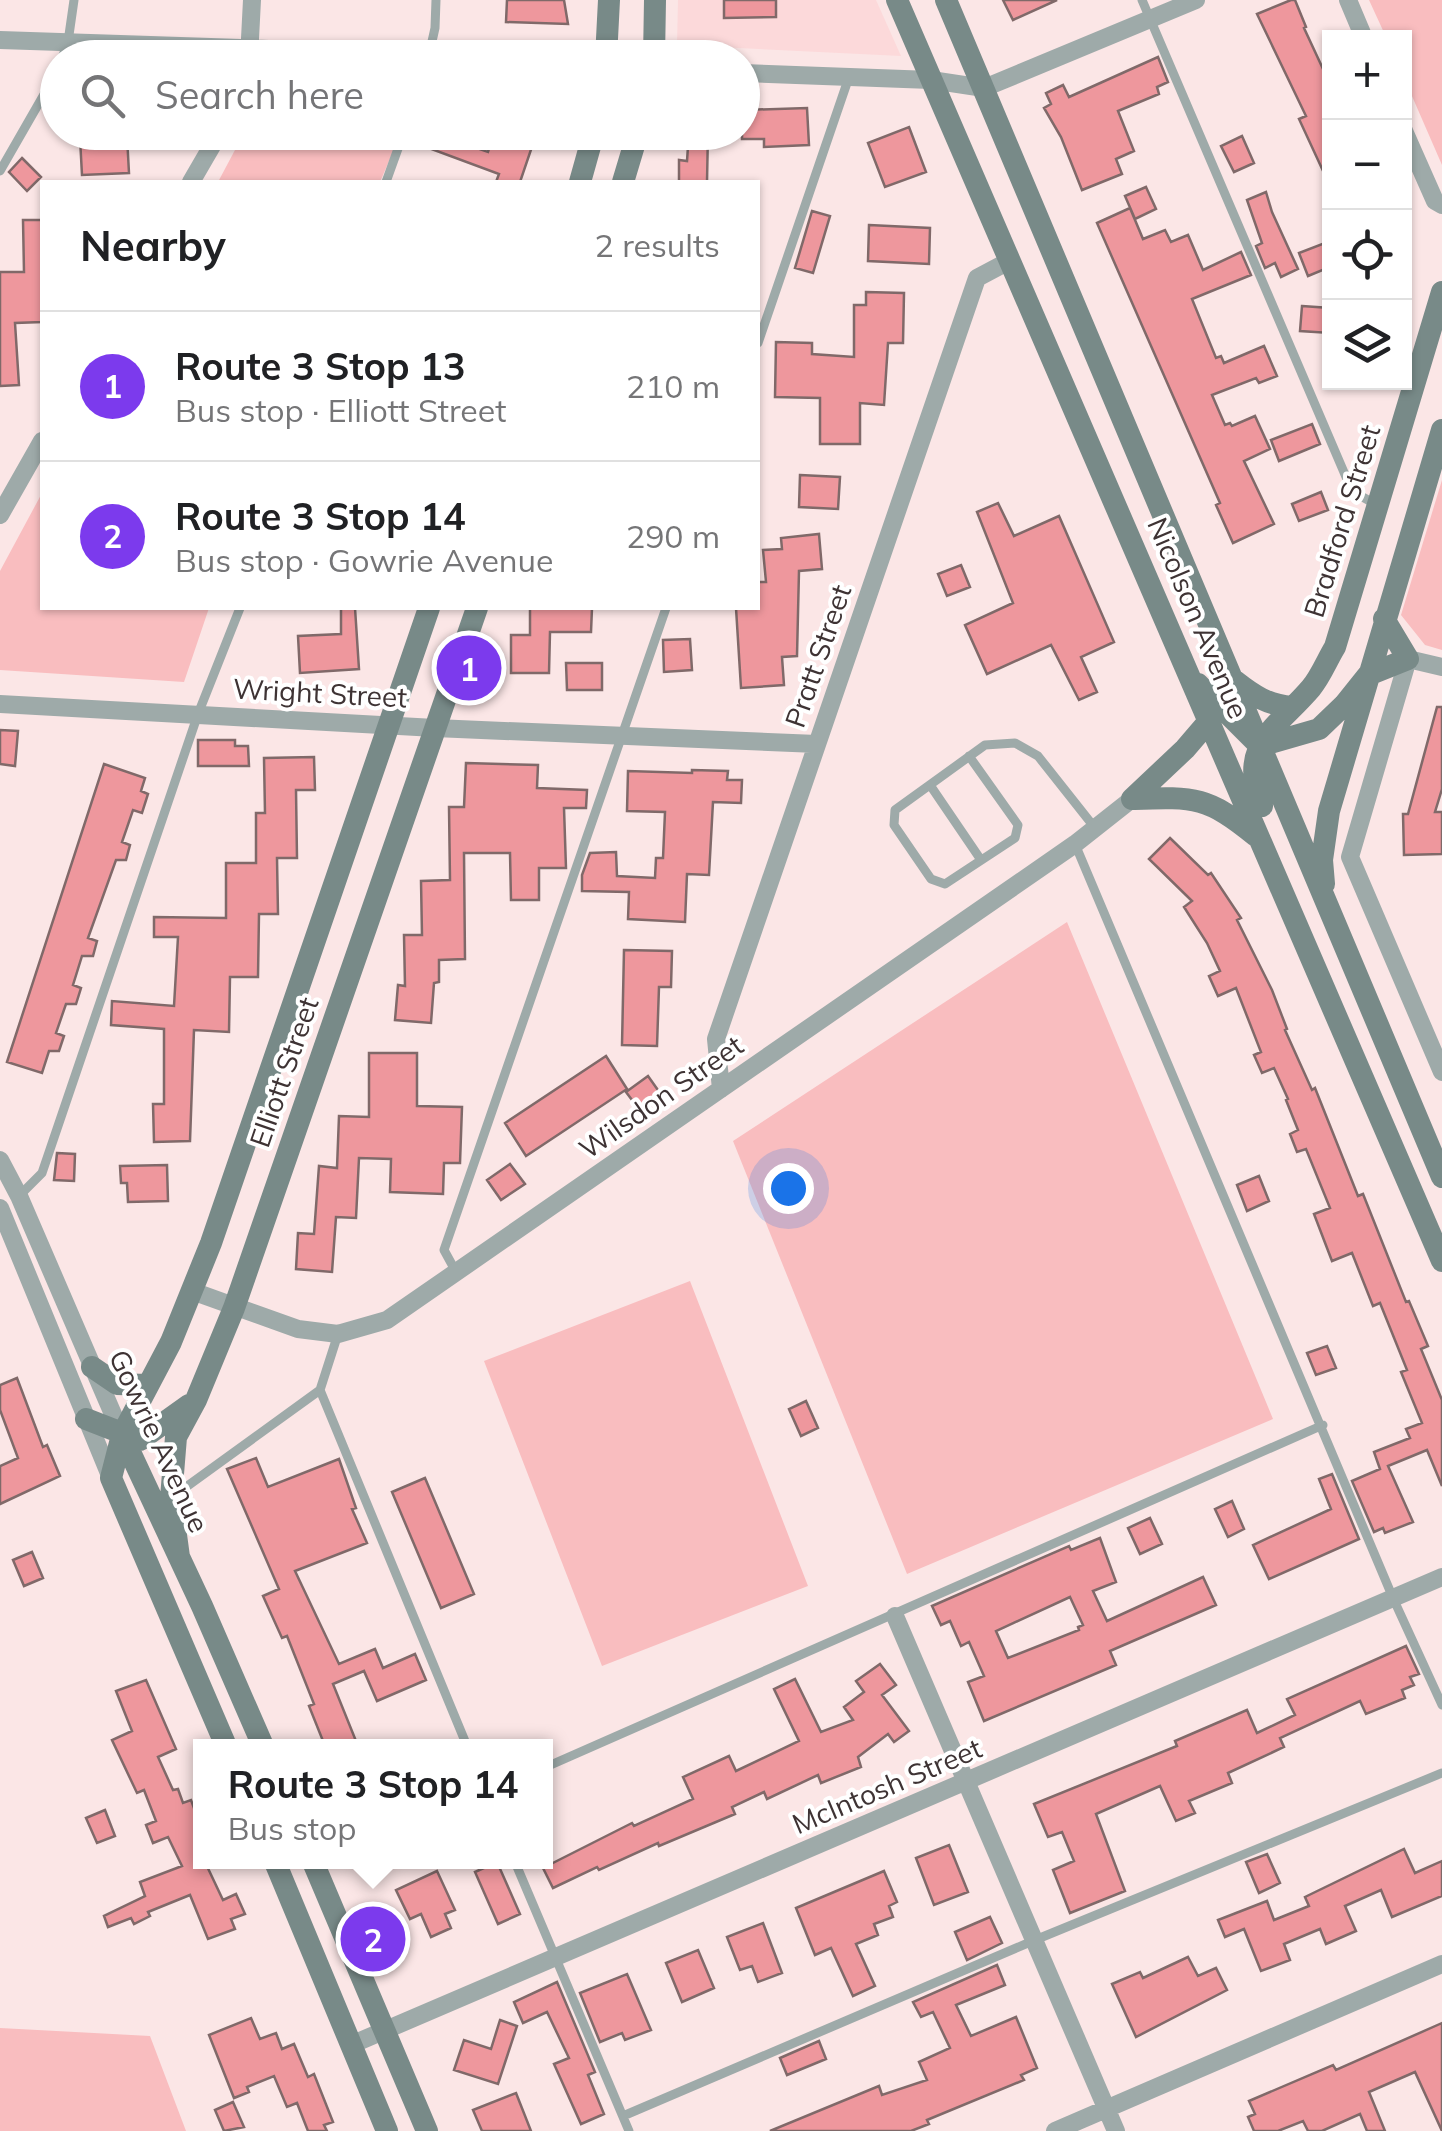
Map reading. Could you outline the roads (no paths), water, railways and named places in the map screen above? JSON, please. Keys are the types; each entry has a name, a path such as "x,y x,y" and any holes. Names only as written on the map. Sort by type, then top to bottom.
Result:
{"street":[{"path":"251,40 252,0"},
{"path":"607,40 609,0"},
{"path":"654,40 655,0"},
{"name":"Nicolson Avenue","path":"896,0 1440,1249"},
{"name":"Nicolson Avenue","path":"946,0 1442,1177"},
{"path":"760,74 931,80 984,88 1196,0"},
{"path":"1348,0 1361,30"},
{"path":"0,40 40,46"},
{"path":"192,180 210,150"},
{"path":"581,180 589,150"},
{"path":"624,180 633,150"},
{"path":"1412,150 1434,201 1442,205"},
{"name":"Pratt Street","path":"721,1089 716,1038 977,278 1009,261"},
{"name":"Bradford Street","path":"1260,746 1314,686 1335,647 1442,292"},
{"path":"1088,442 1126,426"},
{"path":"1326,901 1322,860 1329,811 1442,430"},
{"path":"0,515 40,445"},
{"name":"Elliott Street","path":"111,1478 122,1435 171,1342 211,1243 428,610"},
{"name":"Elliott Street","path":"180,1557 170,1498 176,1437 196,1400 234,1308 476,610"},
{"path":"1384,619 1408,659 1350,857 1442,1072"},
{"path":"1260,746 1319,729 1344,706 1368,675 1408,659 1442,668"},
{"path":"1192,678 1260,746"},
{"path":"1232,679 1256,698 1292,706"},
{"name":"Wright Street","path":"0,704 817,744"},
{"path":"1132,799 1209,721"},
{"path":"1260,746 1252,782 1273,835 1278,877"},
{"path":"1132,799 1192,797 1222,808 1263,842"},
{"name":"Wilsdon Street","path":"192,1290 298,1328 338,1334 387,1320 1075,844 1132,799"},
{"name":"Gowrie Avenue","path":"0,1160 261,1739"},
{"name":"Gowrie Avenue","path":"0,1208 223,1739"},
{"path":"92,1367 116,1384 146,1385"},
{"path":"86,1419 140,1440 196,1400"},
{"name":"McIntosh Street","path":"353,2044 1442,1577"},
{"path":"895,1616 1116,2131"},
{"path":"278,1869 386,2131"},
{"path":"317,1869 427,2131"},
{"path":"1055,2131 1442,1964"}],"lane":[{"path":"68,40 74,0"},
{"path":"432,40 436,0"},
{"path":"1142,0 1352,491 1378,506"},
{"path":"760,337 849,77"},
{"path":"0,171 40,101"},
{"path":"387,180 398,150"},
{"path":"18,1196 42,1174 198,714 239,610"},
{"path":"456,1272 444,1250 665,610"},
{"path":"969,756 1018,825 1015,838 945,884 931,880 894,825 896,810 969,756 985,745 1014,743 1038,756 1095,828"},
{"path":"930,785 981,860"},
{"path":"1075,844 1442,1706"},
{"path":"170,1498 320,1390 338,1334"},
{"path":"320,1390 465,1739"},
{"path":"553,1765 1323,1425"},
{"path":"623,2116 1035,1940 1442,1773"},
{"path":"518,1869 629,2131"}],"place":[{"name":"Route 3 Stop 13","path":"469,668"},
{"name":"Route 3 Stop 14","path":"373,1939"}]}
